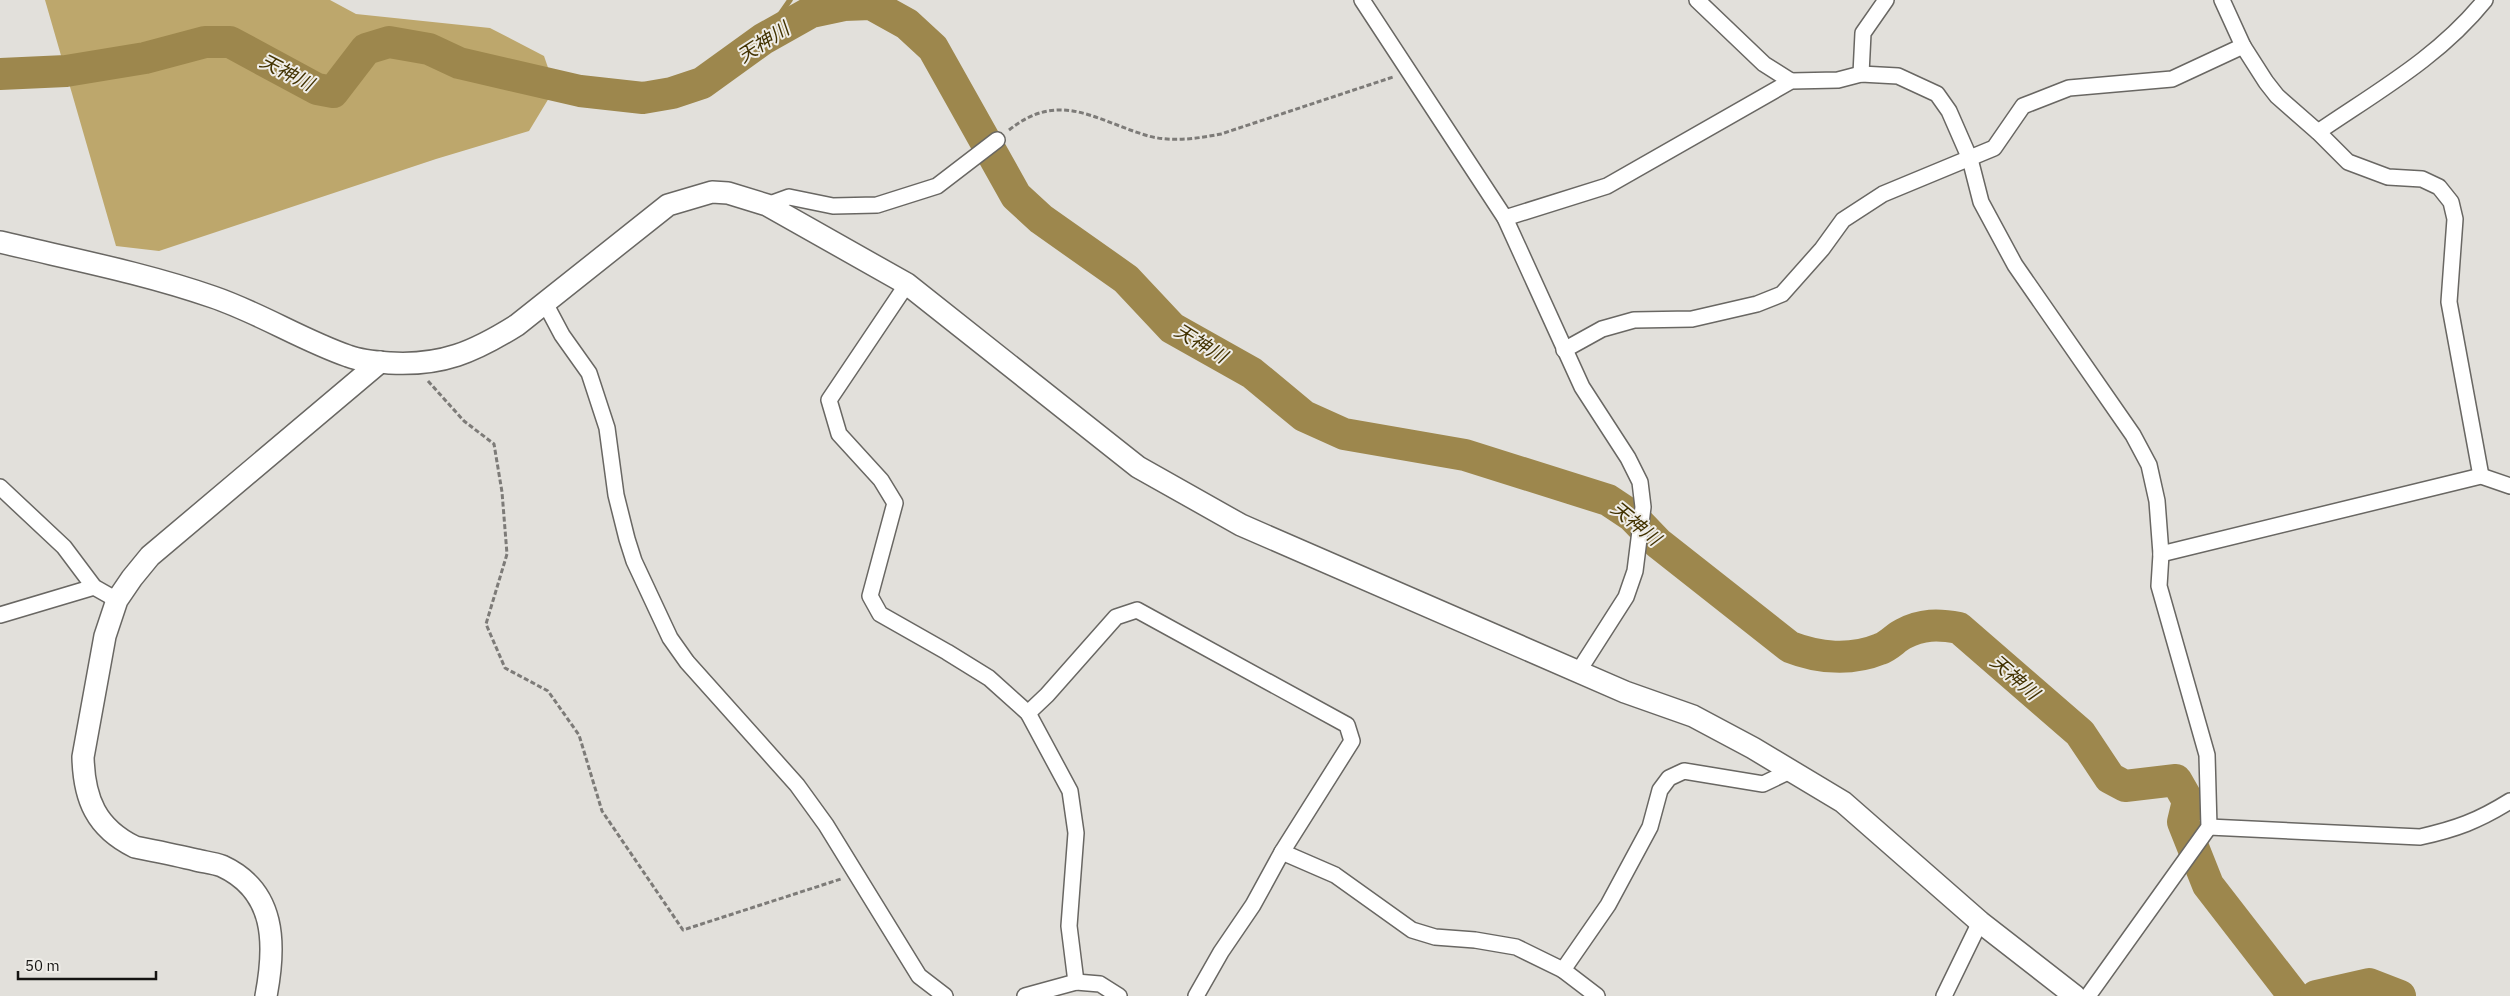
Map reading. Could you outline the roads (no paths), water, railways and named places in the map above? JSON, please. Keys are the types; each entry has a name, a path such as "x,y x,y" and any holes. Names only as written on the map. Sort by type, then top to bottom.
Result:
{"street":[{"path":"1362,0 1407,72 1504,218 1582,387 1628,458 1640,482 1643,507 1635,572 1626,597 1578,672"},
{"path":"1697,0 1764,64 1791,81"},
{"path":"1862,74 1863,34 1886,0"},
{"path":"2222,0 2243,46 2277,96 2318,132 2348,162 2388,176 2422,180 2439,187 2451,202 2454,219 2449,302 2482,476"},
{"path":"2318,132 2432,55 2466,24 2485,0"},
{"path":"1564,350 1602,329 1634,320 1692,319 1757,304 1782,294 1822,249 1843,220 1861,206 1883,194 1994,148 2022,106 2069,88 2172,79 2243,46"},
{"path":"1504,218 1607,186 1791,81 1838,80 1862,74 1898,76 1937,94 1949,111 1970,159 1981,202 2015,265 2133,435 2150,466 2157,500 2160,554 2159,586 2207,756 2209,827 2088,996"},
{"path":"767,205 789,197 833,206 877,205 937,186 997,140"},
{"path":"0,242 167,282 268,319 350,357 380,362 412,364 438,362 466,354 517,325 668,205 692,196 712,192 728,193 767,205 907,284 1138,467 1241,525 1578,672 1626,692 1693,716 1843,802 1980,922 2076,996"},
{"path":"907,284 829,400 839,434 882,480 895,503 870,596 880,614 988,678 1028,713 1070,791 1076,834 1069,926 1076,982"},
{"path":"545,303 562,335 589,373 607,428 616,495 627,539 641,577 670,638 686,662 797,785 826,825 919,976 945,996"},
{"path":"266,996 271,948 270,924 265,906 254,889 240,876 220,865 135,847 108,830 92,806 84,773 84,757 105,636 117,600 150,556 380,362"},
{"path":"2160,554 2482,476 2510,486"},
{"path":"0,487 64,547 94,587 117,600"},
{"path":"0,615 94,587"},
{"path":"1028,713 1048,695 1116,618 1137,610 1347,725 1352,741 1282,852 1253,905 1221,952 1196,996"},
{"path":"1563,970 1608,906 1650,827 1660,790 1669,778 1684,771 1763,784 1790,771"},
{"path":"2209,827 2420,837 2447,831 2478,820 2510,801"},
{"path":"1282,852 1335,875 1412,930 1435,937 1476,940 1516,947 1563,970 1597,996"},
{"path":"1944,996 1980,922"},
{"path":"1025,996 1076,982 1100,984 1119,996"}],"waterway":[{"path":"763,39 790,0"},
{"name":"天神川","path":"0,74 66,71 145,58 205,42 230,42 317,89 333,92 366,49 389,42 429,49 459,63 580,91 643,98 672,93 702,83 763,39 811,12 844,5 871,4 907,24 933,48 1016,196 1041,219 1126,279 1172,328 1252,373 1304,416 1344,434 1465,455 1608,500 1632,516 1658,543 1790,647 1801,651 1823,656 1846,657 1869,653 1883,648 1900,636 1917,628 1937,626 1959,628 2080,733 2110,778 2125,786 2176,780 2188,801 2183,822 2208,885 2294,996"},
{"name":"天神川","path":"2316,996 2369,984 2400,996"}]}
